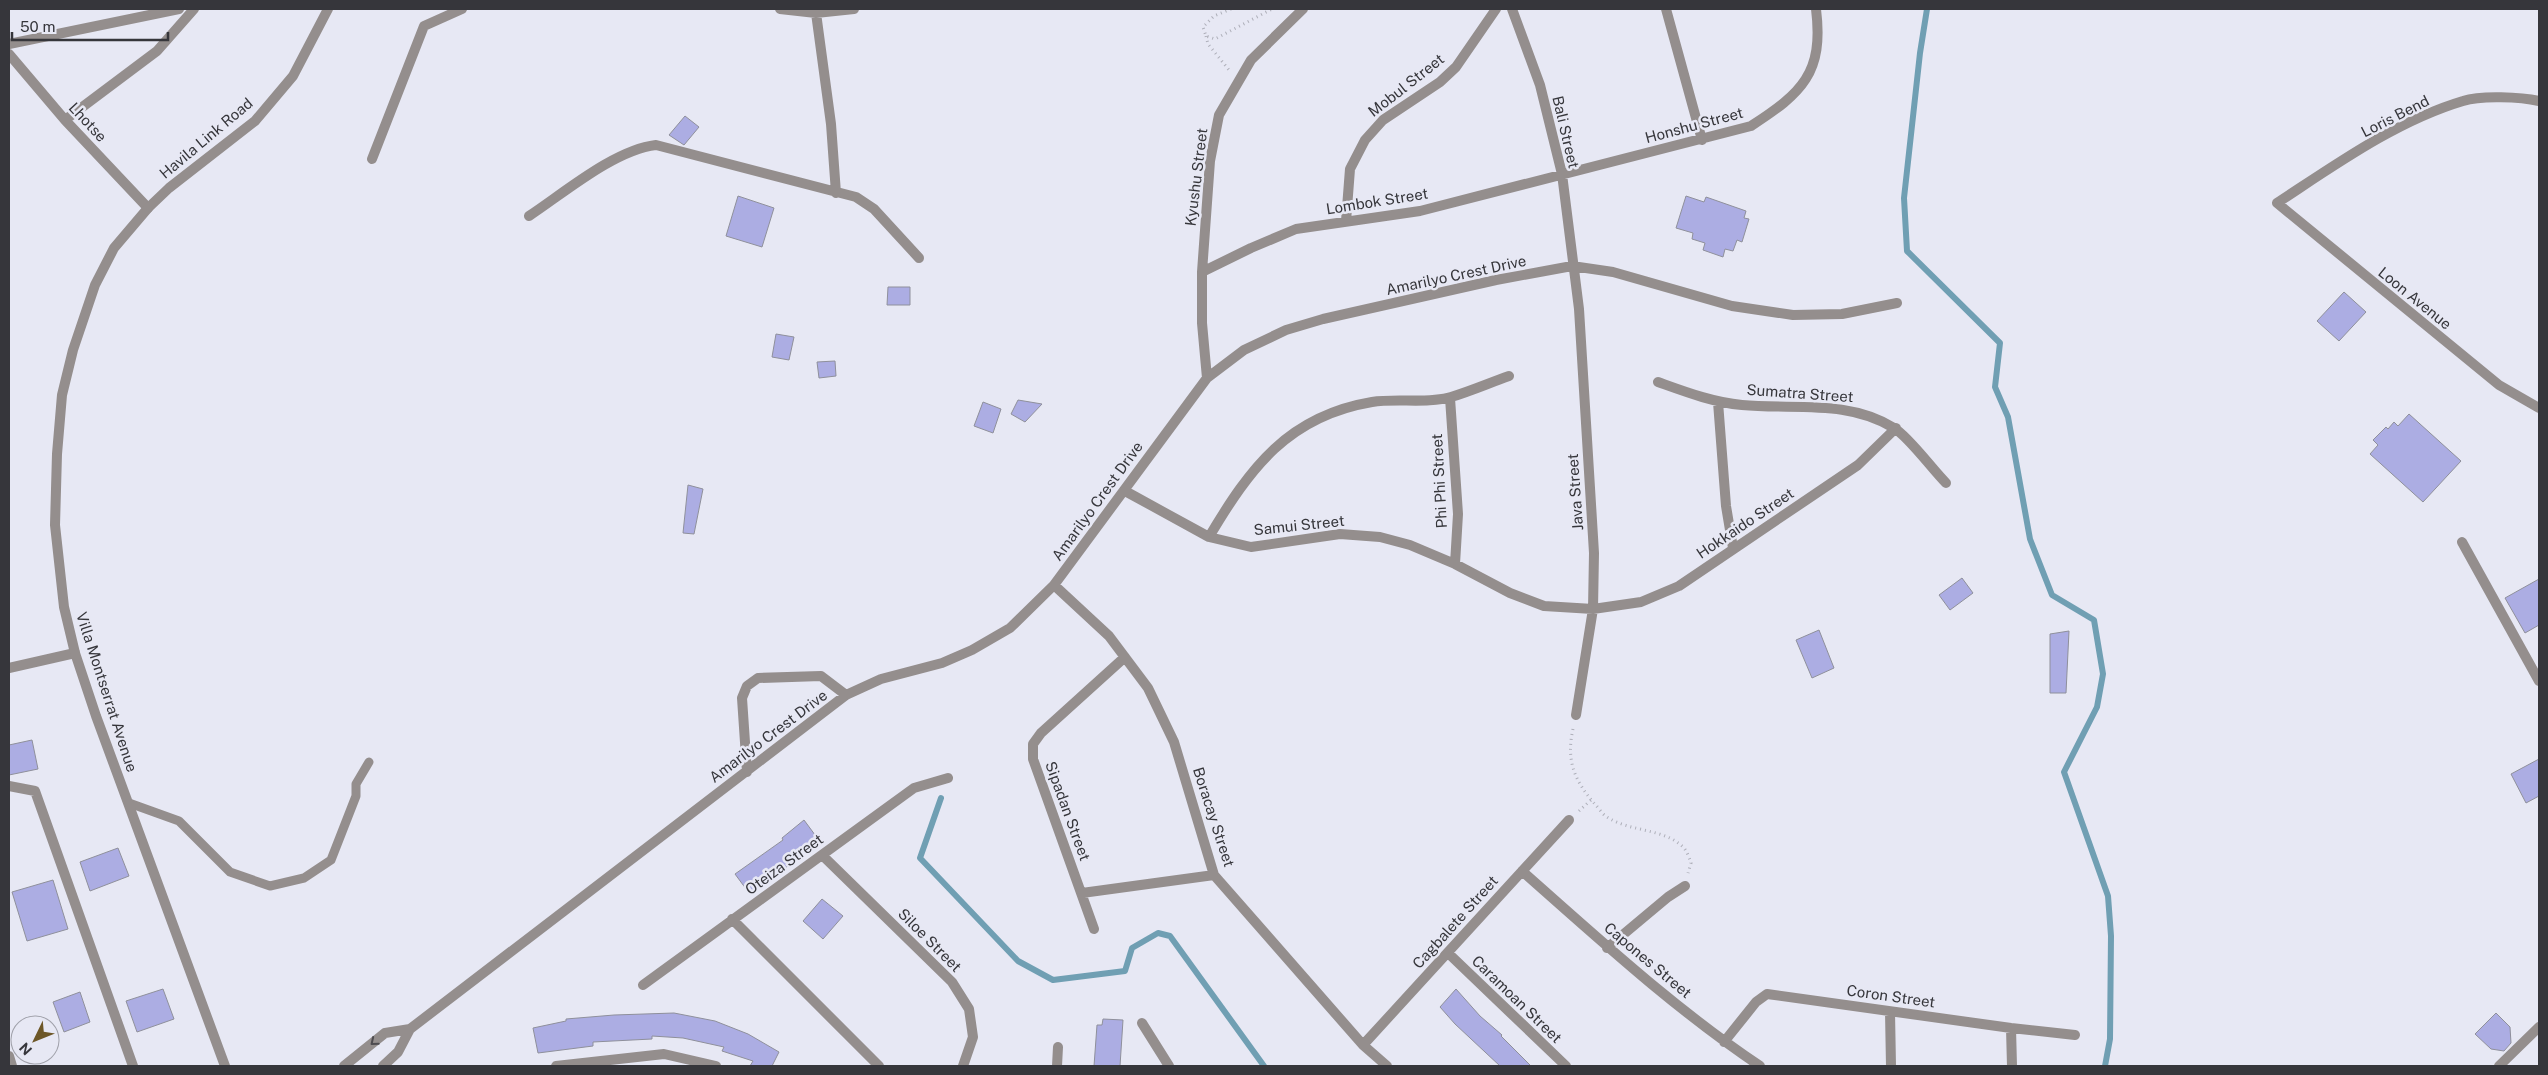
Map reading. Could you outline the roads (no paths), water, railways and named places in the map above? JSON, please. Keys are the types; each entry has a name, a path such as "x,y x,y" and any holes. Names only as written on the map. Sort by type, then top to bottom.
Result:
{"street":[{"path":"9,44 179,9"},
{"path":"65,120 158,50 194,9"},
{"name":"Havila Link Road","path":"95,285 114,248 148,208 169,188 255,121 294,76 314,40 328,9"},
{"path":"372,159 424,26 462,9"},
{"path":"780,9 816,13 854,9"},
{"name":"Kyushu Street","path":"1207,378 1202,323 1202,272 1210,161 1219,116 1251,60 1303,9"},
{"name":"Mobul Street","path":"1346,221 1350,169 1365,140 1383,120 1440,82 1456,67 1496,9"},
{"name":"Bali Street","path":"1512,9 1540,85 1562,174 1572,266"},
{"path":"1666,9 1702,140"},
{"name":"Honshu Street","path":"1562,174 1752,126 1786,104 1801,86 1813,67 1819,30 1816,9"},
{"path":"816,13 831,124 836,193"},
{"name":"Lhotse","path":"9,54 65,120 148,208"},
{"name":"Loris Bend","path":"2277,203 2338,163 2410,122 2465,100 2522,98 2539,101"},
{"path":"529,216 623,154 642,147 656,145 836,193 856,196 874,209 919,258"},
{"name":"Lombok Street","path":"1202,272 1296,229 1420,211 1562,174"},
{"name":"Loon Avenue","path":"2277,203 2499,385 2539,408"},
{"name":"Amarilyo Crest Drive","path":"383,1066 398,1052 410,1029 620,866 747,772 846,695 881,679 942,663 972,650 1010,628 1054,585 1125,491 1159,440 1207,378 1244,350 1286,330 1323,319 1467,286 1572,266 1612,272 1732,306 1793,315 1842,314 1897,303"},
{"name":"Java Street","path":"1572,266 1579,309 1594,553 1593,609 1576,715"},
{"name":"Villa Montserrat Avenue","path":"95,285 73,350 62,394 57,454 55,525 64,607 75,653 174,924 201,1006 225,1066"},
{"path":"1209,537 1227,506 1259,463 1288,435 1336,410 1374,402 1450,398 1509,376"},
{"name":"Sumatra Street","path":"1658,382 1718,402 1743,405 1822,407 1865,413 1896,428 1946,483"},
{"name":"Phi Phi Street","path":"1450,398 1458,514 1456,564"},
{"path":"1718,402 1726,506 1733,548"},
{"name":"Hokkaido Street","path":"1593,609 1641,602 1672,589 1858,465 1896,428"},
{"name":"Samui Street","path":"1125,491 1209,537 1252,547 1340,534 1380,537 1410,544 1456,564 1510,593 1544,606 1593,609"},
{"path":"2462,542 2539,682"},
{"name":"Boracay Street","path":"1054,585 1109,636 1148,688 1174,742 1214,875 1363,1045 1387,1066"},
{"path":"9,668 75,653"},
{"name":"Sipadan Street","path":"1094,930 1033,759 1033,744 1041,733 1125,657"},
{"path":"747,772 742,698 747,686 758,678 821,676 846,695"},
{"name":"Oteiza Street","path":"643,985 914,788 948,778"},
{"path":"9,786 35,792 133,1066"},
{"name":"Cagbalete Street","path":"1363,1045 1569,820"},
{"name":"Siloe Street","path":"822,854 952,982 970,1009 973,1037 962,1066"},
{"name":"Capones Street","path":"1522,871 1607,948 1724,1042 1760,1066"},
{"path":"1082,893 1214,875"},
{"path":"1607,948 1668,897 1685,886"},
{"path":"732,919 879,1066"},
{"name":"Caramoan Street","path":"1448,953 1566,1066"},
{"name":"Coron Street","path":"1724,1042 1756,1002 1766,994 1784,994 1890,1012 2075,1035"},
{"path":"1890,1012 1891,1066"},
{"path":"1142,1023 1169,1066"},
{"path":"2499,1066 2539,1027"},
{"path":"2011,1028 2012,1066"},
{"name":"Amarilyo Crest Drive","path":"344,1066 385,1033 410,1029"},
{"path":"1057,1066 1058,1047"},
{"path":"556,1066 664,1054 716,1066"},
{"path":"9,1056 12,1066"}],"lane":[{"path":"129,803 179,821 230,872 270,886 304,878 331,860 356,796 356,784 369,762"}],"waterway":[{"path":"1927,9 1920,53 1904,198 1907,251 2000,343 1995,387 2008,417 2030,539 2052,595 2094,620 2103,674 2097,707 2064,772 2108,896 2111,936 2110,1039 2105,1066"},
{"path":"941,798 920,858 1018,961 1053,980 1125,971 1132,948 1158,933 1170,936 1264,1066"}]}
